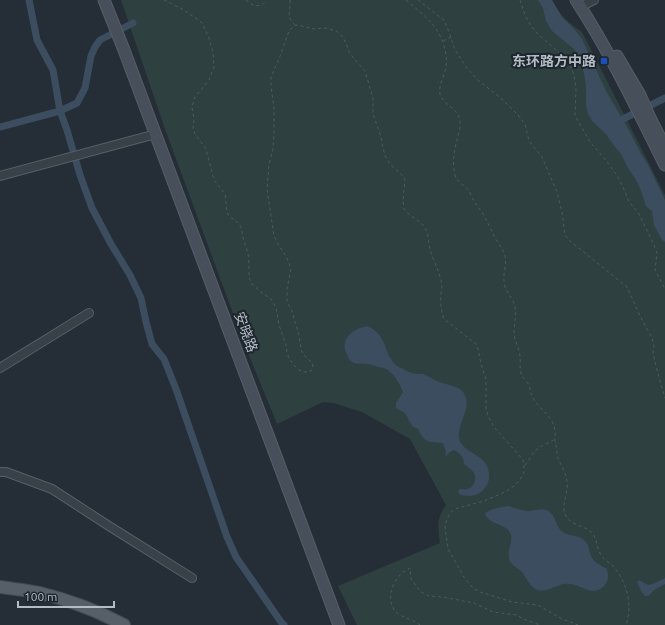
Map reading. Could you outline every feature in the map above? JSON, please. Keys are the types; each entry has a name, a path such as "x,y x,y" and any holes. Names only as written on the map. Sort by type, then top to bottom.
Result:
{"main road":[{"path":"0,587 25,590 56,598 107,616 124,625"},
{"path":"0,594 40,600 81,613 107,625"}],"street":[{"name":"安晓路","path":"104,0 156,134 338,625"},
{"path":"585,1 636,97 648,122 665,165"},
{"path":"648,122 665,147"},
{"path":"0,176 156,134"},
{"path":"0,368 89,313"},
{"path":"0,472 6,472 52,489 192,578"}],"path":[{"path":"164,0 182,9 202,23 209,38 213,53 214,67 210,80 195,97 192,108 194,119 193,128 195,134 206,149 214,180 225,194 227,212 229,216 241,227 248,253 249,278 252,284 271,299 276,308 288,358 296,368 309,372 313,366 303,354 301,349 299,335 292,311 287,301 286,289 291,268 286,256 274,236 267,189 274,134 274,108 271,77 279,60 289,31 296,25"},
{"path":"246,0 256,6 261,5 266,0"},
{"path":"290,0 290,20 296,25 313,30 326,28 336,31 342,36 350,54 365,70 373,98 373,114 380,134 385,156 390,164 406,180 403,201 404,209 411,217 422,225 427,232 429,248 438,268 442,282 442,314 444,318 476,344 486,379 486,408 488,416 494,427 523,460 524,472 514,486 505,492 484,501 453,510 449,515 445,528 450,553 463,576 473,588 480,592 512,602 538,605 562,619 578,625"},
{"path":"406,0 435,26 446,52 446,70 441,83 440,96 455,109 460,122 454,157 456,178 468,190 501,246 505,256 506,265 504,282 515,306 514,338 520,357 520,372 529,385 531,396 551,419 554,425 558,458 568,484 564,510 569,521 591,531 594,535 600,554 611,564 622,579 628,595 628,620 626,625"},
{"path":"418,0 444,20 455,50 467,68 478,80 503,100 525,124 529,141 542,157 557,192 562,212 565,235 570,241 627,288 652,338 654,346 653,353 665,398"},
{"path":"520,0 525,15 531,26 566,58 572,68 576,90 576,119 590,142 618,177 629,202 638,212 657,253 655,270 665,289"},
{"path":"442,41 451,37"},
{"path":"524,465 533,453 555,439"},
{"path":"420,625 398,614 391,601 391,593 398,577 405,570 410,568 410,579 421,592 429,596 474,603 493,612 516,615 540,625"}],"shaded area":[{"path":"121,0 552,0 565,18 582,32 665,195 665,625 357,625 338,586 440,543 438,523 446,505 410,439 362,412 333,403 323,402 277,424 244,343 165,129"}],"water":[{"path":"538,0 552,0 562,17 582,39 606,91 648,165 665,200 665,242 662,240 654,225 652,211 646,206 640,188 621,154 606,134 593,122 588,114 586,105 586,85 582,64 575,50 552,31 546,21 543,8"},
{"path":"367,326 375,330 380,336 393,362 398,366 411,373 423,374 437,381 454,386 464,393 467,404 460,427 459,438 461,444 465,448 486,463 488,469 488,483 479,494 471,496 460,495 458,491 460,489 469,488 474,483 475,475 473,472 464,464 463,459 458,452 454,450 445,457 446,452 443,443 431,442 422,437 418,429 412,426 405,413 396,408 396,403 403,392 393,375 384,368 369,364 354,363 350,360 345,350 348,336 361,327"},
{"path":"508,506 529,511 543,509 548,510 554,517 561,530 566,534 583,539 588,545 593,560 607,569 608,577 605,585 601,589 593,591 568,584 563,584 541,591 532,586 523,573 512,564 510,560 511,534 507,529 491,521 485,513 493,509"},
{"path":"665,578 665,584 653,591 648,596 645,596 641,591 637,582 639,580 648,585"}],"waterway":[{"path":"29,0 37,40 53,70 60,111 92,208 111,244 130,275 141,298 152,344 164,359 176,389 227,537 236,557 284,625"},
{"path":"0,127 60,111 77,103 85,88 91,56 95,47 100,40 133,23"},
{"path":"615,123 665,98"}],"place":[{"name":"东环路方中路","path":"604,61"}]}
